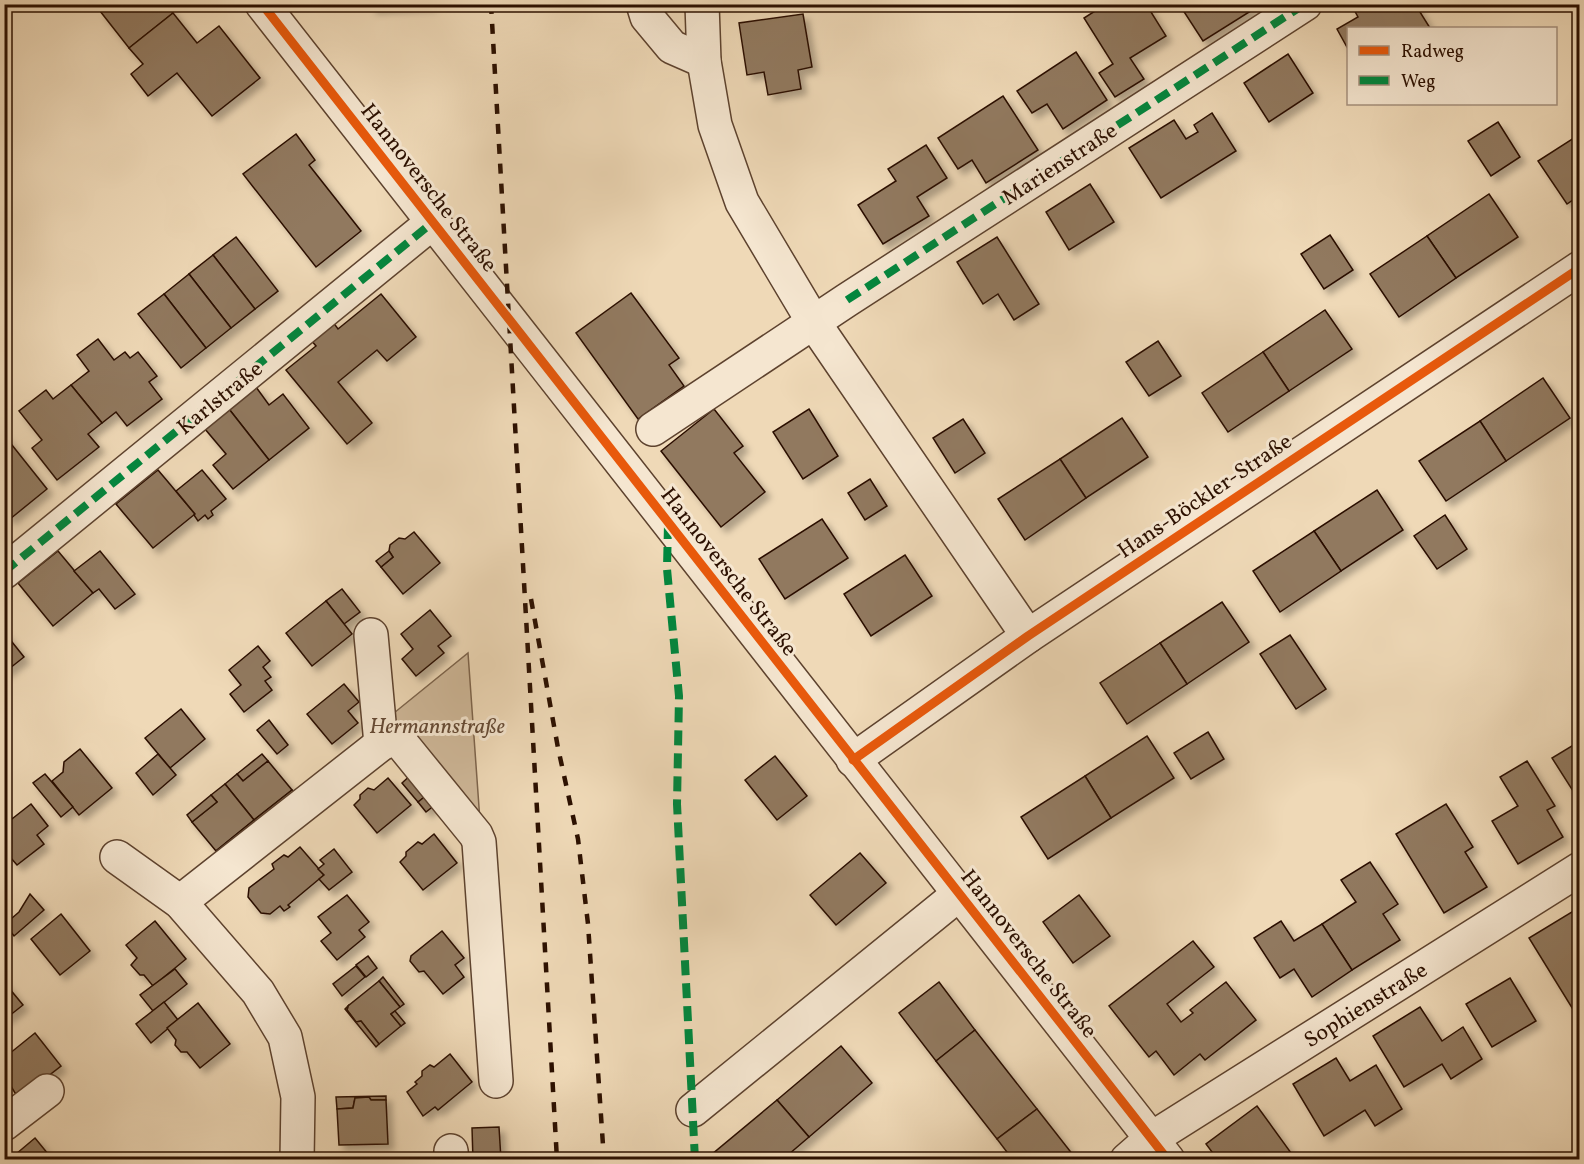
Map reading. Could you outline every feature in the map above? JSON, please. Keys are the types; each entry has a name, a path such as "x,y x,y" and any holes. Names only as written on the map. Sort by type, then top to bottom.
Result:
{"street":[{"name":"Hannoversche Straße","path":"262,4 959,894 1149,1153"},
{"path":"643,4 647,17 672,47 704,61"},
{"path":"702,4 704,61 715,125 742,202 814,323 1028,636"},
{"name":"Marienstraße","path":"653,429 1305,4"},
{"name":"Karlstraße","path":"4,572 433,222"},
{"name":"Hans-Böckler-Straße","path":"853,760 1028,636 1580,268"},
{"path":"371,635 381,744"},
{"path":"180,902 381,744 394,738 402,744 480,842 496,1081"},
{"path":"117,857 180,902 258,992 285,1037 298,1097 297,1160"},
{"name":"Sophienstraße","path":"1149,1153 1580,869"},
{"name":"Hannoversche Straße","path":"693,1110 959,894"},
{"path":"4,1124 47,1091"}],"green space":[{"name":"Hermannstraße","path":"468,653 481,835 389,717"}],"building":[{"path":"108,4 166,4 173,13 129,48 100,11"},
{"path":"371,4 431,4 431,5 371,8"},
{"path":"1106,4 1146,4 1166,36 1130,58 1144,79 1115,97 1099,73 1113,64 1084,18"},
{"path":"1179,4 1251,4 1254,9 1203,41"},
{"path":"1355,4 1415,4 1429,27 1347,27 1347,47 1337,29 1358,17 1352,6"},
{"path":"173,13 197,43 219,26 260,78 212,116 177,73 148,96 131,74 143,64 129,48"},
{"path":"803,14 812,67 798,70 801,89 768,95 764,72 747,75 739,23"},
{"path":"1076,52 1107,100 1063,129 1047,104 1032,113 1017,91"},
{"path":"1288,54 1313,93 1269,122 1244,83"},
{"path":"1003,96 1038,150 986,183 972,160 958,169 938,138"},
{"path":"1212,113 1236,151 1161,198 1129,148 1174,120 1186,139 1198,132 1194,125"},
{"path":"1498,122 1520,157 1491,176 1468,141"},
{"path":"296,134 315,160 309,165 361,231 316,267 243,174"},
{"path":"1580,134 1580,195 1567,204 1538,161"},
{"path":"926,145 947,178 917,197 929,216 883,244 858,205 896,181 888,169"},
{"path":"1090,184 1114,222 1069,250 1046,212"},
{"path":"1489,194 1518,237 1456,278 1427,236"},
{"path":"1330,235 1353,270 1324,289 1301,254"},
{"path":"1427,236 1456,278 1399,317 1370,274"},
{"path":"236,237 278,291 255,309 213,255"},
{"path":"997,237 1039,304 1014,320 998,294 983,304 957,262"},
{"path":"213,255 255,309 231,328 189,274"},
{"path":"189,274 231,328 206,348 164,294"},
{"path":"631,293 679,358 669,365 684,386 638,419 576,333"},
{"path":"164,294 206,348 181,368 138,314"},
{"path":"381,294 416,337 387,361 377,350 338,382 372,423 347,444 286,370 316,346 311,340 333,322 338,329"},
{"path":"1325,310 1352,349 1289,391 1263,352"},
{"path":"98,339 114,360 125,352 130,358 138,352 157,376 149,382 162,399 127,426 116,412 102,423 71,385 89,371 77,355"},
{"path":"1158,341 1181,376 1149,396 1126,362"},
{"path":"1263,352 1289,391 1228,432 1202,393"},
{"path":"1543,378 1570,418 1506,461 1480,421"},
{"path":"71,385 102,423 88,434 99,447 57,480 32,448 42,440 19,411 46,390 53,399"},
{"path":"256,387 269,405 283,394 309,428 269,460 229,409"},
{"path":"229,409 269,460 233,489 213,465 226,454 205,429"},
{"path":"714,409 743,446 734,453 765,492 721,527 661,451"},
{"path":"809,409 838,456 803,479 773,432"},
{"path":"1122,418 1148,457 1086,498 1060,459"},
{"path":"963,419 985,453 955,473 933,438"},
{"path":"1480,421 1506,461 1446,501 1419,461"},
{"path":"4,435 47,489 10,519 4,512"},
{"path":"1060,459 1086,498 1025,540 998,499"},
{"path":"158,470 195,514 153,548 116,504"},
{"path":"202,470 226,499 211,511 213,515 208,519 205,515 198,521 176,491"},
{"path":"870,479 887,506 865,520 848,493"},
{"path":"1377,490 1403,530 1341,571 1314,531"},
{"path":"1445,515 1467,549 1437,569 1414,536"},
{"path":"822,519 848,558 785,599 759,559"},
{"path":"1314,531 1341,571 1280,612 1253,571"},
{"path":"414,532 440,563 403,594 381,567 393,557 389,551 390,545 399,538 405,539"},
{"path":"58,551 93,593 53,626 18,583"},
{"path":"100,551 135,594 115,609 99,589 93,593 74,571"},
{"path":"389,551 393,557 381,567 376,561"},
{"path":"905,555 932,596 871,636 844,594"},
{"path":"342,589 360,612 344,624 326,601"},
{"path":"326,601 352,634 312,666 286,633"},
{"path":"1222,602 1249,642 1187,684 1160,643"},
{"path":"430,610 451,636 438,646 444,653 416,676 402,659 413,649 401,634"},
{"path":"4,632 24,657 5,672 4,671"},
{"path":"1290,635 1326,689 1296,709 1260,654"},
{"path":"1160,643 1187,684 1127,724 1100,683"},
{"path":"258,646 270,661 263,667 271,677 265,681 272,690 244,712 230,694 241,685 229,670"},
{"path":"344,684 359,702 348,711 358,723 332,744 307,714"},
{"path":"181,709 205,739 170,768 145,738"},
{"path":"269,720 288,745 277,754 257,730"},
{"path":"1208,732 1224,759 1191,779 1174,753"},
{"path":"1147,736 1174,778 1111,818 1085,776"},
{"path":"1580,741 1580,802 1552,758"},
{"path":"80,749 112,788 79,815 52,781 63,772 64,762"},
{"path":"158,754 176,775 153,795 136,773"},
{"path":"262,754 268,761 243,781 237,774"},
{"path":"775,756 807,796 777,820 745,780"},
{"path":"268,761 292,790 254,820 225,784 237,774 243,781"},
{"path":"1527,761 1555,806 1547,810 1563,837 1518,864 1492,821 1518,806 1500,777"},
{"path":"415,771 432,791 418,802 402,783"},
{"path":"45,774 73,807 61,817 33,783"},
{"path":"1085,776 1111,818 1048,859 1021,817"},
{"path":"388,778 411,805 377,833 354,805 368,788 374,790"},
{"path":"225,784 254,820 216,851 192,822 217,802 211,795"},
{"path":"292,790 295,794 257,824 254,820"},
{"path":"432,791 440,801 426,812 418,802"},
{"path":"211,795 217,802 192,822 187,815"},
{"path":"31,804 48,826 37,835 44,844 17,865 4,850 4,821 8,822"},
{"path":"1446,804 1473,847 1465,852 1487,887 1444,913 1396,834"},
{"path":"254,820 257,824 219,855 216,851"},
{"path":"434,834 457,863 423,890 400,862 406,856 406,852 418,842 422,844"},
{"path":"300,847 324,875 284,911 280,906 270,914 261,913 248,897 249,888 274,869 272,864 284,855 288,857"},
{"path":"334,849 352,872 329,890 319,879 324,875 318,869 324,864 320,860"},
{"path":"860,853 886,883 836,925 810,895"},
{"path":"1370,862 1398,904 1383,914 1400,940 1352,970 1322,924 1356,902 1341,880"},
{"path":"30,894 44,910 14,936 5,924 19,912"},
{"path":"347,895 369,922 359,930 365,937 337,960 321,941 331,933 318,917"},
{"path":"1079,895 1110,936 1073,963 1043,922"},
{"path":"1580,907 1580,1008 1574,1011 1529,938"},
{"path":"61,914 90,951 60,975 31,939"},
{"path":"155,921 186,959 153,986 131,965 137,958 126,945"},
{"path":"1281,921 1294,941 1322,924 1352,970 1312,997 1294,969 1280,978 1254,938"},
{"path":"442,931 464,958 455,965 464,977 443,994 424,971 419,972 410,961 411,956"},
{"path":"1193,941 1214,967 1167,1004 1181,1022 1193,1013 1190,1010 1226,982 1256,1020 1205,1060 1200,1054 1174,1075 1156,1051 1149,1057 1109,1006"},
{"path":"368,956 377,968 366,977 356,965"},
{"path":"356,966 365,977 342,996 333,984"},
{"path":"175,969 187,984 153,1011 140,995"},
{"path":"383,977 404,1004 400,1007 379,981"},
{"path":"1510,978 1536,1021 1492,1047 1466,1004"},
{"path":"379,981 400,1007 391,1014 401,1026 379,1044 361,1021 356,1022 347,1010 348,1006"},
{"path":"4,982 23,1005 4,1020"},
{"path":"939,982 975,1030 936,1061 899,1013"},
{"path":"164,1002 178,1020 151,1043 136,1024"},
{"path":"198,1003 230,1044 200,1068 187,1052 181,1052 175,1045 176,1040 167,1028"},
{"path":"348,1006 347,1010 356,1022 361,1021 379,1044 376,1047 345,1009"},
{"path":"1420,1007 1442,1041 1463,1027 1482,1059 1451,1079 1442,1064 1404,1087 1373,1036"},
{"path":"395,1011 405,1023 401,1026 391,1014"},
{"path":"975,1030 1037,1109 997,1139 936,1061"},
{"path":"35,1033 61,1066 21,1097 15,1093 5,1076 8,1074 4,1070 4,1058"},
{"path":"841,1046 872,1083 809,1137 777,1100"},
{"path":"450,1054 472,1082 438,1110 435,1107 423,1116 407,1092 417,1084 415,1082 422,1076 422,1071 430,1065 434,1067"},
{"path":"1336,1058 1350,1081 1376,1065 1402,1109 1375,1126 1365,1110 1324,1136 1293,1084"},
{"path":"386,1096 386,1100 371,1100 369,1097 355,1098 353,1108 337,1109 336,1097"},
{"path":"369,1097 371,1100 386,1100 388,1144 339,1145 337,1109 353,1108 355,1098"},
{"path":"777,1100 809,1137 782,1160 714,1160 711,1155"},
{"path":"1257,1106 1294,1157 1290,1160 1218,1160 1206,1144"},
{"path":"1037,1109 1077,1160 1013,1160 997,1139"},
{"path":"499,1127 501,1160 473,1160 472,1128"},
{"path":"35,1138 53,1160 9,1160"}],"railway":[{"path":"491,4 557,1160"},
{"path":"531,599 558,748 578,839 588,924 604,1160"}],"marked path":[{"path":"847,300 1305,4"},
{"path":"4,572 433,222"},
{"path":"668,524 667,569 679,696 677,804 695,1160"}],"cycle path":[{"path":"262,4 1168,1160"},
{"path":"853,760 1028,636 1580,268"}]}
